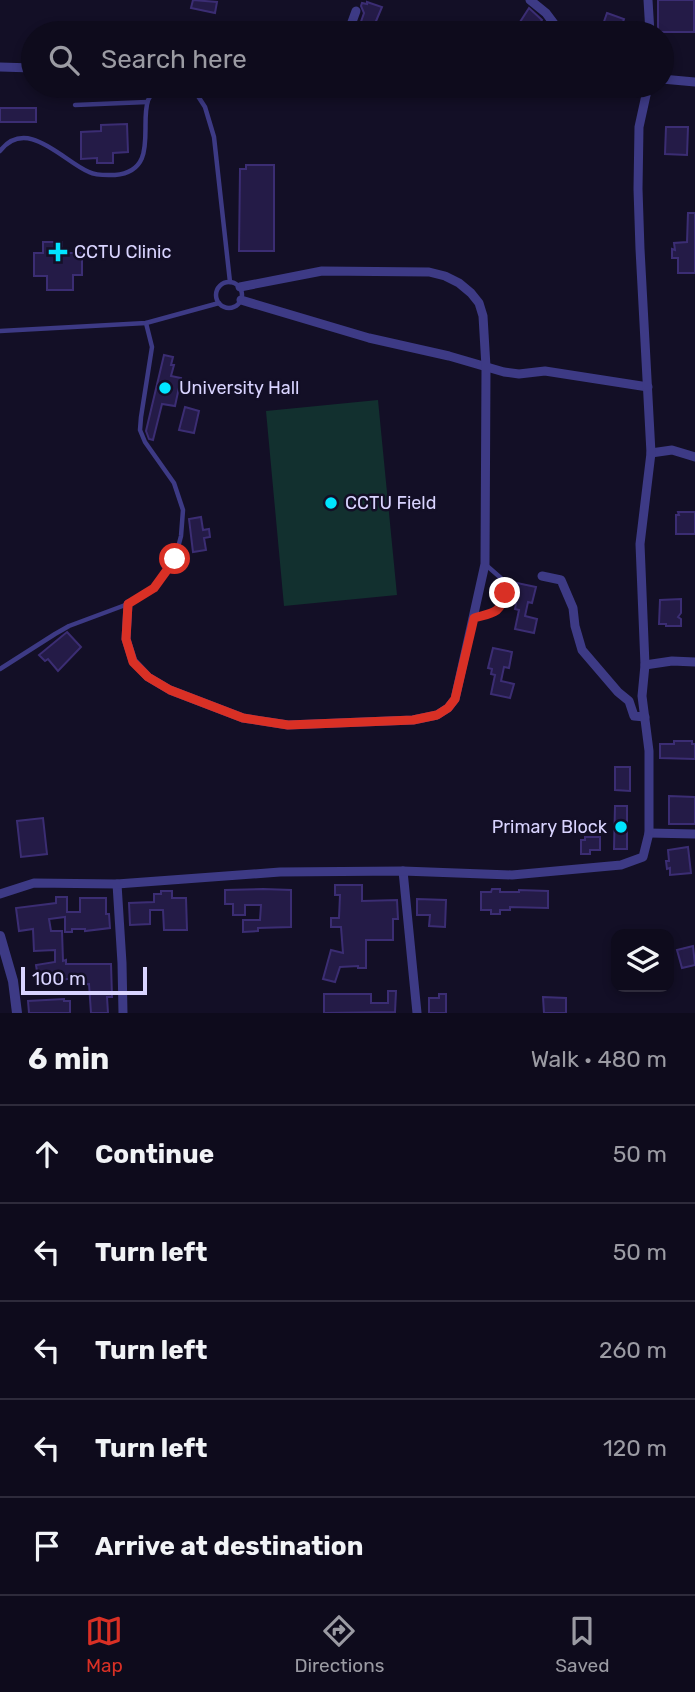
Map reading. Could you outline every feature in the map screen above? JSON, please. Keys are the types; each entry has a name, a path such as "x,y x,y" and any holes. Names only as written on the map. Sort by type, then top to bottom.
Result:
{"street":[{"path":"530,0 552,21"},
{"path":"648,0 649,21"},
{"path":"352,21 356,11"},
{"path":"0,67 21,68"},
{"path":"674,80 695,82"},
{"path":"0,894 34,883 117,884 280,872 403,871 512,875 621,865 643,857 649,833 649,751 642,696 645,665 640,544 651,453 639,249 639,127 645,98"},
{"path":"128,604 126,639 133,662 148,677 170,690 243,718 288,725 413,720 437,715 455,699 485,564 486,367 483,316 479,303 459,283 429,272 322,271 240,287"},
{"path":"241,300 369,338 486,367 519,374 545,371 648,387"},
{"path":"651,453 672,450 695,457"},
{"path":"542,576 561,580 573,608 582,650 629,701 634,716 645,717"},
{"path":"645,665 672,661 695,662"},
{"path":"649,833 695,834"},
{"path":"403,871 417,1013"},
{"path":"117,884 122,1013"},
{"path":"0,936 13,981 17,1013"}],"lane":[{"path":"0,150 16,138 28,139 48,145 90,173 118,175 129,172 139,165 144,154 149,98"},
{"path":"199,98 205,107 214,137 230,282"},
{"path":"75,105 147,103"},
{"path":"230,282 240,287 241,300 231,308 222,306 216,299 220,285 230,282"},
{"path":"0,331 146,323 219,303"},
{"path":"0,669 69,626 128,604 154,588 175,559 181,536 183,510 174,483 145,442 140,430 152,347 146,323"},
{"path":"474,618 497,612 503,603 505,593 502,579 485,564"}],"green space":[{"name":"CCTU Field","path":"378,400 397,595 284,606 266,411"}],"building":[{"path":"193,0 217,2 215,13 191,8"},
{"path":"658,0 694,0 694,32 674,32 674,21 658,21"},
{"path":"362,3 382,7 376,21 361,21 364,13"},
{"path":"529,8 542,20 541,21 521,21"},
{"path":"607,13 624,19 623,21 604,21"},
{"path":"0,108 36,108 36,122 0,122"},
{"path":"127,124 128,152 113,153 113,163 97,163 97,158 81,159 81,132 101,131 101,125"},
{"path":"666,127 688,127 687,155 665,154"},
{"path":"246,165 274,165 274,251 239,251 240,169 246,169"},
{"path":"688,213 695,213 695,273 678,273 678,258 672,258 672,249 675,250 674,243 687,242"},
{"path":"43,242 62,242 62,253 82,253 82,275 73,275 73,290 47,290 47,276 34,276 34,253 43,253"},
{"path":"164,355 173,357 171,376 181,378 175,406 162,404 153,440 149,439 146,431"},
{"path":"185,407 199,411 194,433 179,430"},
{"path":"678,512 695,512 695,534 676,534"},
{"path":"201,517 203,530 209,529 210,537 204,538 206,550 193,552 189,519"},
{"path":"517,583 536,587 532,603 528,602 525,616 537,619 534,633 515,629 519,610 515,609 516,604 512,603"},
{"path":"681,599 681,613 678,617 681,619 681,626 659,624 660,600"},
{"path":"67,632 81,647 58,671 48,659 45,661 39,655"},
{"path":"493,648 512,652 509,668 504,667 501,681 514,684 510,698 491,694 495,675 491,674 492,669 488,668"},
{"path":"674,741 692,741 692,744 695,744 695,759 660,758 660,744 674,744"},
{"path":"615,767 630,767 630,791 615,790"},
{"path":"669,796 695,797 695,824 669,824"},
{"name":"Primary Block","path":"615,806 627,806 627,849 614,849"},
{"path":"43,818 47,854 21,857 17,821"},
{"path":"585,837 600,837 600,850 581,854 581,840 585,840"},
{"path":"688,847 691,873 670,875 666,861 669,861 668,850"},
{"path":"335,885 362,885 362,901 397,900 398,919 393,919 393,940 366,940 366,968 340,967 335,982 323,979 331,950 343,953 341,927 331,927 331,918 339,918 340,895 335,895"},
{"path":"492,889 500,889 500,892 548,891 548,908 510,907 510,910 500,910 500,914 491,914 491,910 481,910 481,892 491,892"},
{"path":"225,890 291,890 291,927 258,928 258,931 243,932 243,920 260,920 261,905 245,905 245,915 233,915 233,904 225,904"},
{"path":"161,891 172,891 172,898 186,898 187,930 164,930 163,910 150,910 150,924 130,925 129,903 154,902 154,894 161,894"},
{"path":"56,897 67,897 67,912 80,912 80,898 106,898 106,914 109,914 110,928 85,931 72,929 72,932 65,932 65,917 49,919 51,931 62,931 63,961 66,960 66,964 111,964 112,997 107,997 108,1013 91,1013 89,984 73,985 73,978 39,984 36,965 55,962 55,950 34,951 33,929 19,931 16,908 56,903"},
{"path":"417,899 446,900 445,927 429,926 430,915 417,915"},
{"path":"693,946 695,965 682,968 677,950"},
{"path":"388,991 396,991 395,1012 324,1013 324,994 371,994 371,1003 388,1003"},
{"path":"439,994 446,994 446,1013 429,1013 429,998 439,998"},
{"path":"543,997 566,998 566,1013 544,1013"},
{"path":"28,1001 70,1001 70,1013 29,1013"}],"place":[{"name":"CCTU Clinic","path":"58,252"},
{"name":"University Hall","path":"165,388"},
{"name":"CCTU Field","path":"331,503"},
{"name":"Primary Block","path":"621,827"}],"route":[{"path":"175,559 154,588 128,604 126,639 133,662 148,677 170,690 243,718 288,725 388,722 437,715 455,699 474,618 497,612 505,593"}]}
